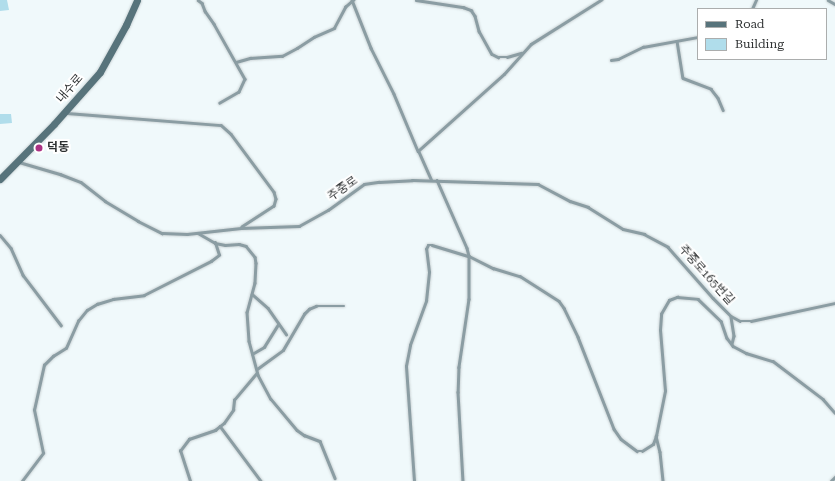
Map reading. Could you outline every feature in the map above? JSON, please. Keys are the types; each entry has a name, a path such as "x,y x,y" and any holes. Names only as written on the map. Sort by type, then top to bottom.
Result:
{"street":[{"name":"내수로","path":"0,179 100,72 126,25 137,0"}],"lane":[{"path":"198,0 202,3 204,11 245,79 239,92 220,103"},
{"path":"202,3 206,0"},
{"path":"236,62 250,58 282,56 297,48 314,37 334,28 345,7 352,0 371,48 394,94 431,180"},
{"path":"416,0 463,7 471,10 475,16 479,30 492,54 498,57 507,57 522,53"},
{"path":"418,151 504,74 532,44 601,0"},
{"path":"828,0 835,4"},
{"path":"611,60 618,59 643,47 697,38"},
{"path":"677,41 683,78 711,89 718,98 723,110"},
{"path":"64,112 74,115 221,126 231,134 269,183 276,199 274,206 241,228"},
{"name":"주중로","path":"17,162 60,174 81,182 105,201 138,221 162,233 197,233 241,228 298,226 328,210 364,184 431,180"},
{"name":"주중로165번길","path":"431,180 538,184 570,201 588,206 623,230 644,234 668,247 731,316 740,321 751,321 835,302"},
{"path":"436,180 468,248 469,256 469,299 459,367 458,392 463,481"},
{"path":"197,233 215,243 239,244 246,246 251,250 256,263 256,274 247,312 249,341 262,386 279,411 304,435 320,441 335,478"},
{"path":"0,235 11,248 23,275 61,325"},
{"path":"22,481 43,453 34,410 44,366 53,356 66,348 78,322 87,310 97,304 112,299 144,295 211,260 219,255 215,243"},
{"path":"414,481 406,366 410,345 426,301 428,289 426,249 428,245 469,256 493,268 520,276 559,301 578,337 610,421 617,435 632,449 642,451 653,444 656,436 665,391 660,330 661,314 669,300 677,297 698,299 721,321 727,338 732,344 746,353 763,357 777,363 823,399 835,412"},
{"path":"252,294 268,308 278,325 286,334"},
{"path":"190,481 180,451 189,439 220,426 233,410 234,400 257,371 283,350 301,319 309,309 316,306 344,306"},
{"path":"731,316 734,336 732,344"},
{"path":"252,354 264,348 278,325"},
{"path":"220,426 261,481"},
{"path":"656,436 660,452 663,481"},
{"path":"831,481 835,477"}],"building":[{"path":"0,0 7,0 9,10 0,11"},
{"path":"0,114 11,114 12,123 0,124"}],"place":[{"name":"덕동","path":"39,148"}]}
